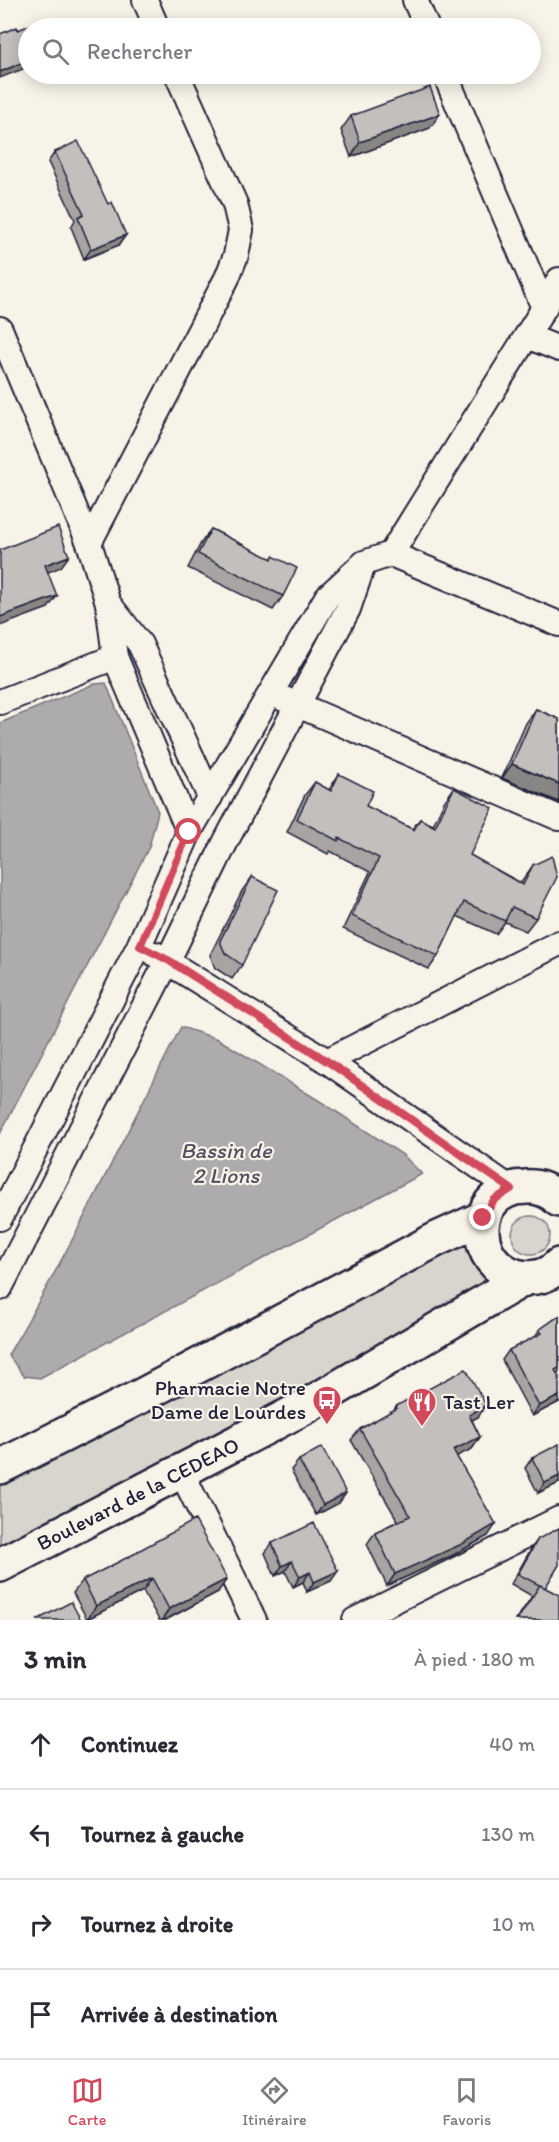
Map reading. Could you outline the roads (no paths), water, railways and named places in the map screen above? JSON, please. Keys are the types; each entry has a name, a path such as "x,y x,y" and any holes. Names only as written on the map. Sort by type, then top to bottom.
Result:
{"main road":[{"path":"540,1187 494,1200 483,1218 482,1239 490,1259 505,1272 547,1276"},
{"path":"0,1467 143,1395 437,1239 483,1218"},
{"name":"Boulevard de la CEDEAO","path":"0,1565 305,1407 547,1276"}],"street":[{"path":"144,0 152,18"},
{"path":"415,0 423,18"},
{"path":"89,543 227,279 236,255 241,230 235,204 181,84"},
{"path":"450,84 544,308"},
{"path":"0,1218 140,946 189,832 327,597 364,563 391,554 527,336 559,280"},
{"path":"0,329 89,543 108,603 115,657 189,832"},
{"path":"527,336 559,349"},
{"path":"391,554 559,624"},
{"path":"0,1288 348,609 364,563"},
{"path":"108,603 140,644 210,797"},
{"path":"0,702 115,657"},
{"path":"271,693 559,818"},
{"path":"327,1061 559,942"},
{"path":"140,946 168,960 327,1061 540,1187"},
{"path":"181,1471 254,1620"},
{"path":"355,1620 559,1519"}],"water":[{"path":"106,683 158,812 149,847 0,1134 0,723 94,684"},
{"name":"Bassin de 2 Lions","path":"181,1027 218,1039 323,1103 403,1155 422,1174 40,1378 24,1376 8,1355 75,1234"}],"place":[{"name":"Pharmacie Notre Dame de Lourdes","path":"327,1426"},
{"name":"Tast Ler","path":"422,1428"}]}
